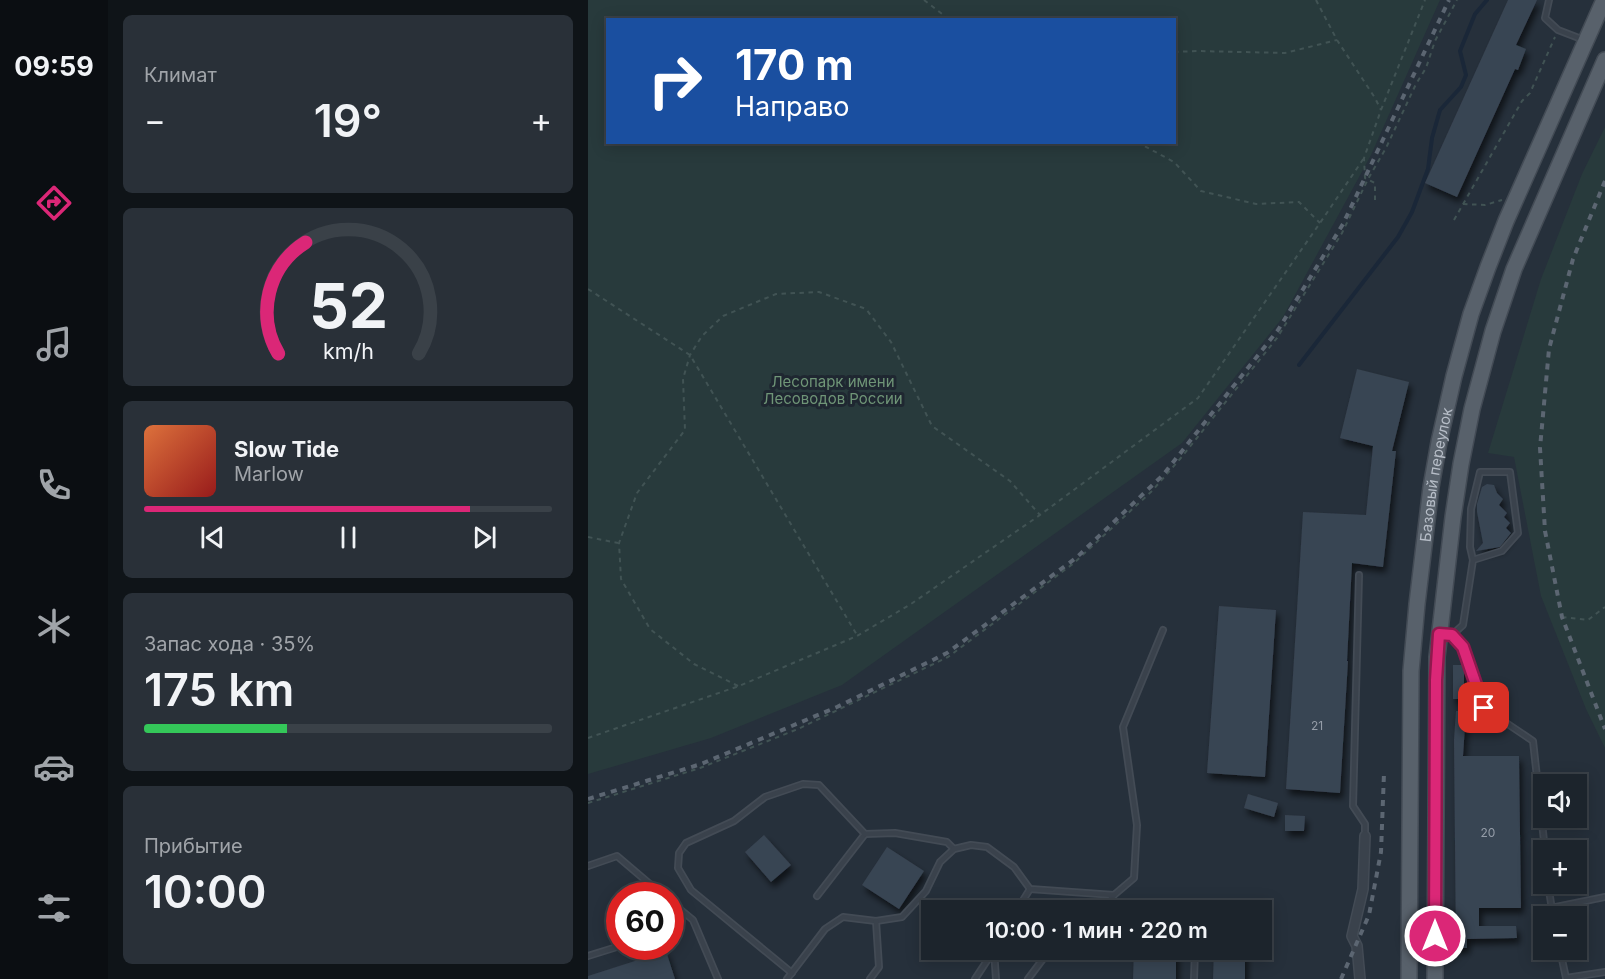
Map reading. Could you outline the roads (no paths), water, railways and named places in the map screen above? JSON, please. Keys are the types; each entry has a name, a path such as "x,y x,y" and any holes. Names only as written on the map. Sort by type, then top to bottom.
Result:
{"main road":[{"name":"Базовый переулок","path":"1409,979 1411,671 1433,476 1454,376 1481,286 1506,221 1604,0"},
{"name":"Базовый переулок","path":"1435,979 1436,680 1445,635 1453,518 1461,464 1472,409 1518,260 1605,60"}],"street":[{"path":"1360,979 1357,946 1352,936 1363,889 1365,836"}],"lane":[{"path":"1549,0 1545,18 1558,30 1586,41"},
{"path":"1473,560 1502,551 1518,533 1510,471 1480,472 1471,509 1470,547 1473,560 1463,625 1445,635 1463,647 1484,708 1533,741 1544,840"},
{"path":"1359,575 1353,806 1365,824 1365,836"},
{"path":"1110,900 1134,878 1137,825 1123,727 1163,630"},
{"path":"792,973 690,890 678,868 679,853 686,843 734,821 765,797 803,784 819,785 865,834 895,833 947,842 954,849"},
{"path":"817,896 865,834"},
{"path":"788,979 825,928 843,917 876,921 902,917 926,891 940,862 954,849 971,845 987,847 1014,867 1030,889 1114,895"},
{"path":"588,866 617,856 648,882"},
{"path":"1023,900 1030,889"},
{"path":"1561,906 1605,897"},
{"path":"684,912 693,920 717,979"},
{"path":"870,979 879,967 876,921"},
{"path":"588,956 606,950"},
{"path":"975,979 987,960"},
{"path":"995,960 996,979"},
{"path":"1028,979 1041,960"},
{"path":"1194,979 1195,960"},
{"path":"1562,960 1566,978 1605,972"}],"waterway":[{"path":"1299,365 1398,237 1412,212 1428,169 1432,138 1440,110 1461,87 1466,75 1460,51 1475,14 1487,0"}],"railway":[{"path":"588,799 701,764 837,707 947,653 1076,558 1163,475 1278,330 1343,224 1449,0"},
{"path":"1605,181 1573,259 1549,349 1540,448 1545,531 1562,617 1605,729"},
{"path":"1341,979 1369,915 1381,852 1384,773"}],"park label":[{"name":"Лесопарк имени Лесоводов России","path":"833,390"}]}
